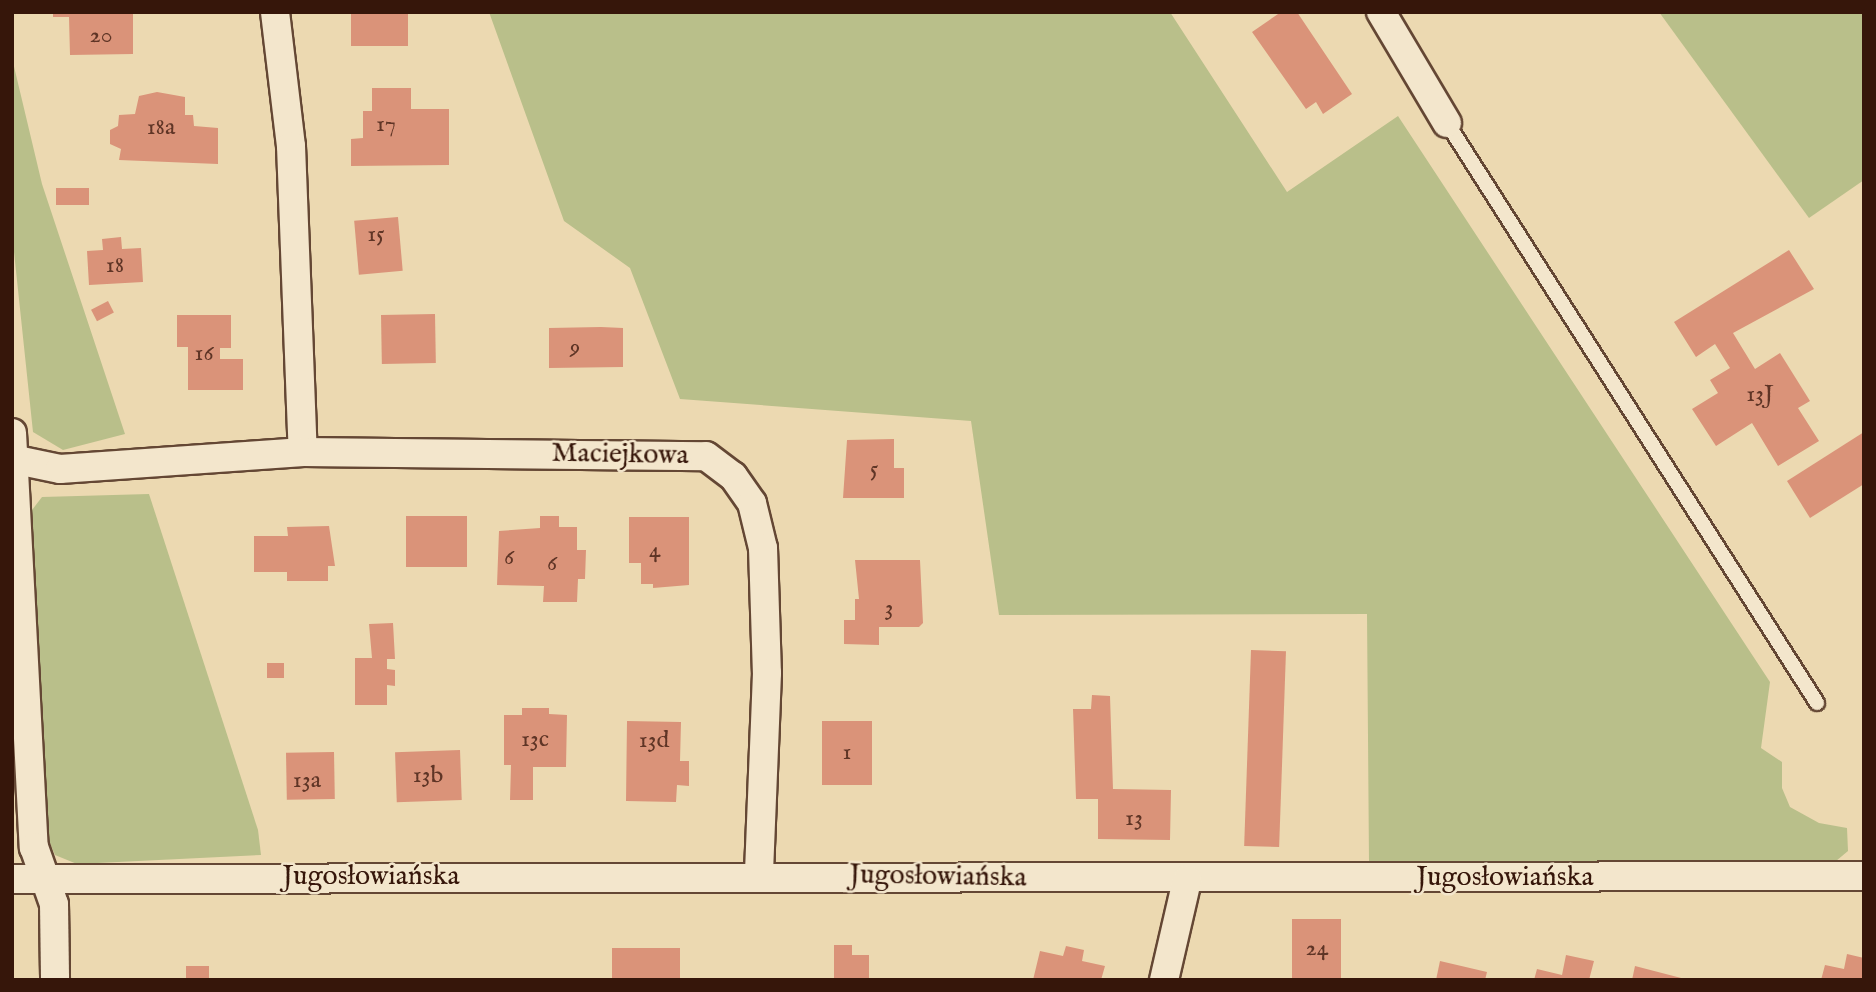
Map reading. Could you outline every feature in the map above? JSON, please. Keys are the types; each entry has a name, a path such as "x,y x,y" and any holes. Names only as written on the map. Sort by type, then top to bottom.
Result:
{"street":[{"path":"275,12 291,146 303,452"},
{"path":"1381,12 1447,124"},
{"path":"13,451 34,847 54,904 55,980"},
{"name":"Maciejkowa","path":"13,451 60,469 303,452 680,453 706,456 733,476 752,503 763,548 767,673 759,875"},
{"name":"Jugosłowiańska","path":"12,878 759,875 1187,880 1864,876"},
{"path":"1164,980 1187,880"}],"lane":[{"path":"1447,124 1817,704"}],"green space":[{"path":"489,12 1170,12 1287,192 1398,116 1770,682 1761,748 1782,762 1782,788 1790,807 1819,823 1847,828 1848,851 1836,861 1369,863 1367,614 999,615 971,421 680,399 630,268 564,221"},
{"path":"1659,12 1864,12 1864,180 1809,218"},
{"path":"12,58 42,184 125,434 63,450 33,432 12,233"},
{"path":"149,494 258,830 261,855 77,864 55,855 47,836 32,510 42,497"}],"building":[{"path":"53,12 133,12 133,54 70,55 69,17 53,17"},
{"path":"351,12 408,12 408,46 351,46"},
{"path":"1281,12 1297,12 1352,94 1323,114 1316,102 1306,109 1252,32"},
{"path":"372,88 411,88 411,109 449,109 449,165 351,166 351,139 363,138 363,111 372,111"},
{"path":"157,92 185,97 185,115 193,115 194,126 218,128 218,164 119,160 121,149 110,144 110,130 118,126 119,115 135,114 139,96"},
{"path":"56,188 89,188 89,205 56,205"},
{"path":"398,217 403,271 359,275 354,221"},
{"path":"121,237 122,249 141,248 143,282 89,285 87,251 103,250 102,239"},
{"path":"1789,250 1814,289 1733,333 1755,369 1780,353 1810,401 1798,408 1819,441 1778,466 1752,423 1716,446 1692,409 1718,393 1710,380 1730,368 1715,344 1696,357 1674,322"},
{"path":"108,301 114,313 97,321 91,310"},
{"path":"435,314 436,363 382,364 381,315"},
{"path":"177,315 231,315 231,348 220,348 220,359 243,359 243,390 188,390 188,347 177,347"},
{"path":"549,328 623,328 623,367 549,368"},
{"path":"1864,432 1864,484 1810,518 1787,481"},
{"path":"894,439 894,468 904,468 904,498 843,498 847,440"},
{"path":"406,516 467,516 467,567 406,567"},
{"path":"540,516 559,516 559,527 577,527 577,550 586,550 585,579 578,579 577,602 543,602 544,586 497,585 499,531 540,528"},
{"path":"629,517 689,517 689,585 653,588 653,584 641,584 641,563 629,563"},
{"path":"329,526 335,566 328,566 328,581 287,581 287,572 254,572 254,536 288,536 287,527"},
{"path":"855,560 920,560 923,623 919,627 879,627 879,645 844,644 844,620 855,620 855,599 859,599"},
{"path":"393,623 395,659 387,659 387,669 395,670 395,686 387,685 387,705 355,705 355,658 372,658 369,624"},
{"path":"1251,650 1286,651 1279,847 1244,846"},
{"path":"267,663 284,663 284,678 267,678"},
{"path":"1092,695 1110,696 1113,789 1171,790 1170,840 1098,839 1098,799 1076,799 1073,709 1091,709"},
{"path":"522,708 549,708 549,714 567,715 566,767 533,767 533,800 510,800 511,765 504,765 504,715 522,715"},
{"path":"627,721 681,722 680,761 689,761 689,786 677,785 676,802 626,801"},
{"path":"822,721 872,721 872,785 822,785"},
{"path":"460,750 462,800 397,802 395,752"},
{"path":"334,752 335,799 287,800 286,753"},
{"path":"1292,919 1341,919 1341,980 1292,980"},
{"path":"834,945 852,945 852,955 869,955 869,980 834,980"},
{"path":"1066,946 1084,950 1082,961 1105,966 1101,980 1033,980 1040,951 1063,956"},
{"path":"612,948 680,948 680,980 612,980"},
{"path":"1847,954 1864,958 1864,980 1821,980 1825,965 1844,969"},
{"path":"1566,955 1594,961 1589,980 1534,980 1537,969 1562,975"},
{"path":"1440,961 1487,972 1485,980 1436,980"},
{"path":"186,966 209,966 209,980 186,980"},
{"path":"1635,966 1685,979 1685,980 1632,980"}]}
